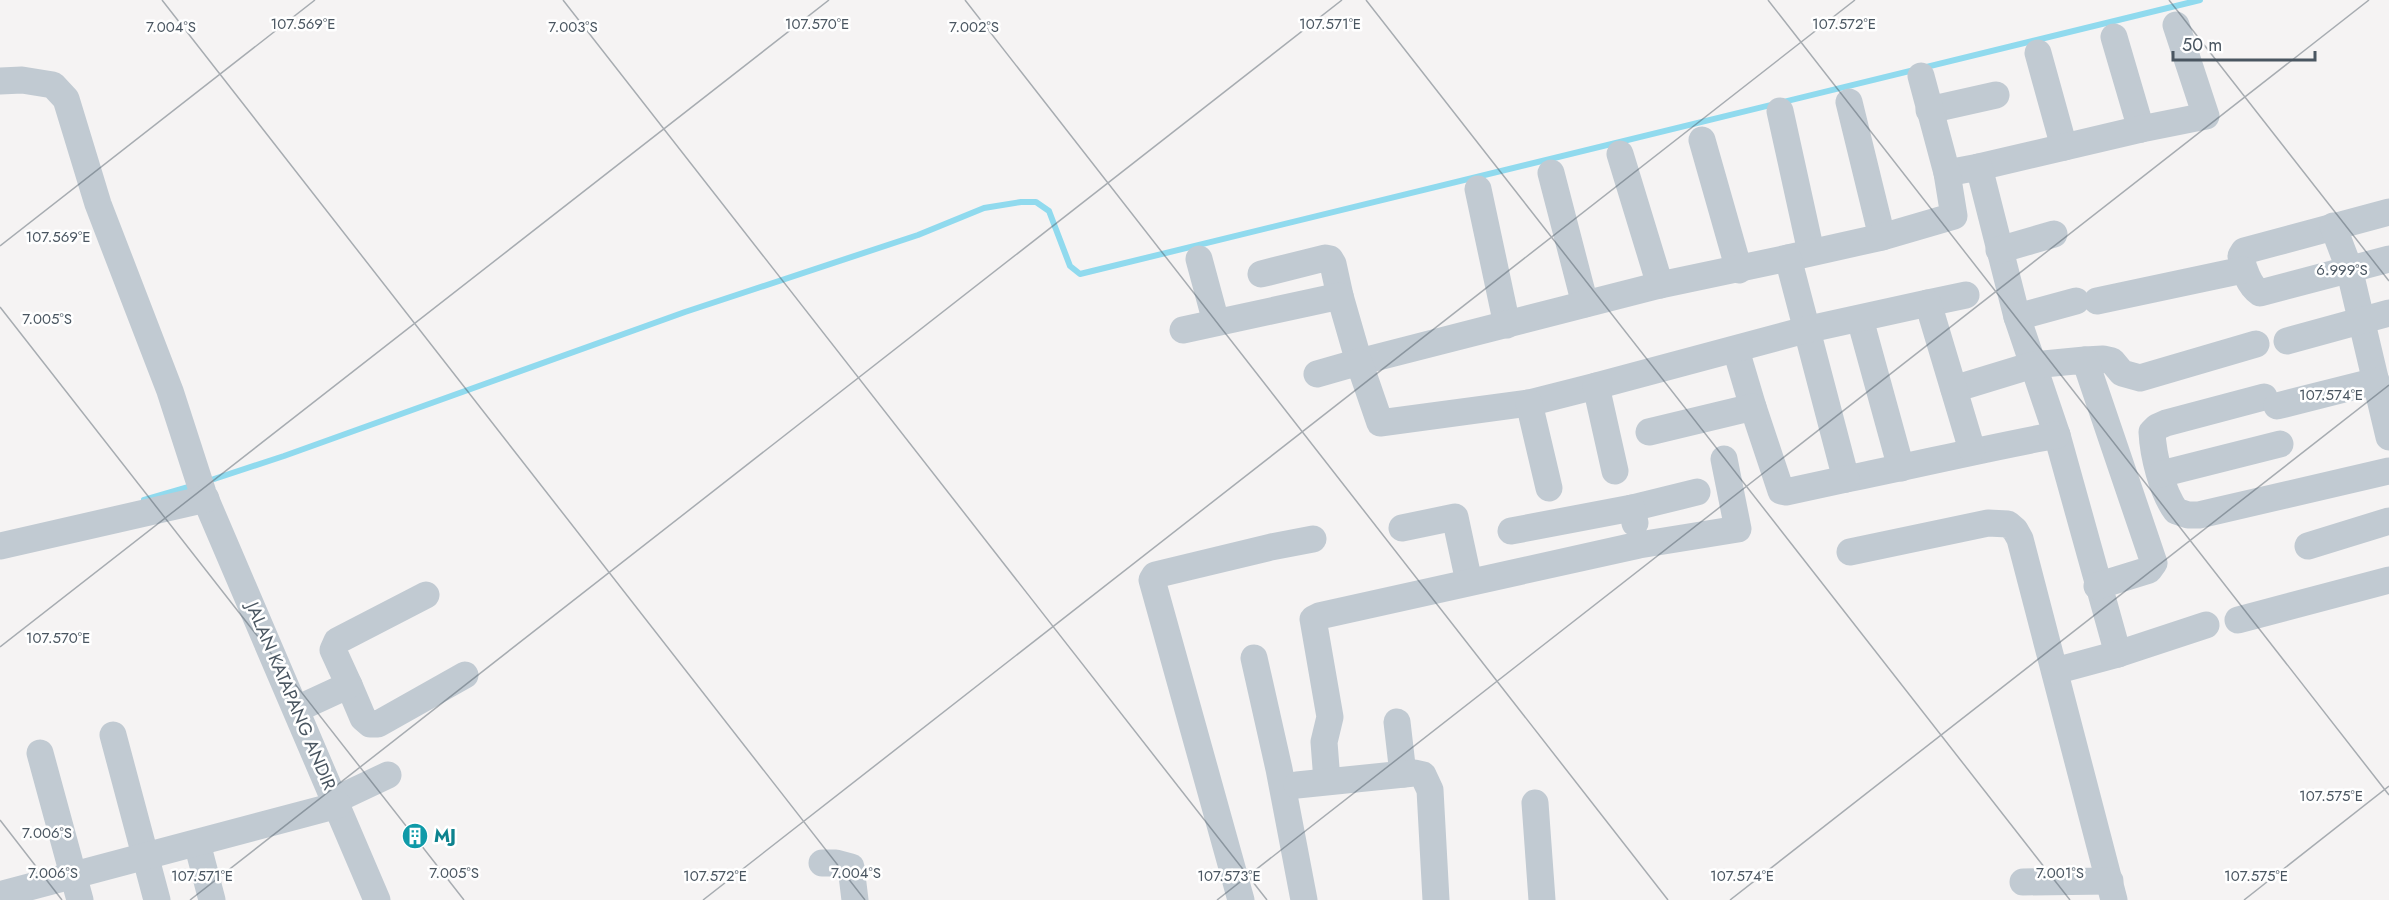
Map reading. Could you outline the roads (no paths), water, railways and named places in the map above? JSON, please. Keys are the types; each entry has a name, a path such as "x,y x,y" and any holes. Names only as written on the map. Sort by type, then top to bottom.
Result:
{"street":[{"path":"1947,173 2206,116 2176,25"},
{"path":"2114,37 2140,129"},
{"path":"2038,53 2064,147"},
{"path":"1317,375 1359,362 1507,326 1660,285 1738,270 1882,237 1953,217 1954,209 1947,173 1921,76"},
{"name":"JALAN KATAPANG ANDIR","path":"0,81 22,80 53,85 66,99 98,204 170,391 203,490 377,900"},
{"path":"1929,110 1996,94"},
{"path":"1849,102 1882,237"},
{"path":"1780,111 1800,255 1805,330 1846,479"},
{"path":"1702,140 1738,270"},
{"path":"1620,154 1660,285"},
{"path":"1979,167 2017,317 2057,435 2097,586 2118,654"},
{"path":"1551,173 1585,304"},
{"path":"1478,189 1507,326"},
{"path":"2389,212 2244,251 2241,256 2243,270 2254,289 2260,293 2389,259"},
{"path":"2333,226 2349,268 2389,437"},
{"path":"1999,250 2054,234"},
{"path":"1261,274 1325,258 1330,259 1359,362 1380,423 1529,403 1805,330 1966,295"},
{"path":"1199,259 1216,322"},
{"path":"2017,317 2243,270"},
{"path":"1184,330 1340,296"},
{"path":"1928,303 1972,450"},
{"path":"2287,341 2389,313"},
{"path":"1860,319 1901,468"},
{"path":"1954,389 2033,365 2103,358 2112,361 2122,373 2140,378 2256,344"},
{"path":"1736,350 1781,490 1786,492 1901,468 1972,450 2057,435"},
{"path":"2085,360 2154,563 2149,570 2097,586"},
{"path":"2376,381 2271,401 2157,427 2152,432 2154,452 2172,506 2176,511 2188,515 2199,515 2389,471"},
{"path":"1596,386 1616,471"},
{"path":"1529,403 1550,488"},
{"path":"1649,432 1753,407"},
{"path":"2161,474 2280,444"},
{"path":"1327,782 1324,742 1330,717 1313,619 1639,545 1738,529 1724,459"},
{"path":"0,546 203,490"},
{"path":"1512,531 1632,508 1696,492"},
{"path":"1632,508 1639,545"},
{"path":"1402,528 1455,517 1469,582"},
{"path":"2308,546 2389,521"},
{"path":"1850,552 1989,523 2008,524 2020,538 2112,890 2023,882"},
{"path":"1241,900 1152,580 1155,575 1313,539"},
{"path":"2238,620 2389,580"},
{"path":"426,595 334,645 333,650 363,718 370,724 378,724 465,675"},
{"path":"2055,671 2118,654 2206,625"},
{"path":"1254,658 1279,769 1304,900"},
{"path":"297,709 349,685"},
{"path":"1397,722 1403,774"},
{"path":"113,735 157,900"},
{"path":"40,753 76,888"},
{"path":"1298,785 1414,773 1423,775 1430,790 1436,900"},
{"path":"2,894 76,888 146,856 337,803 388,775"},
{"path":"1535,803 1542,900"},
{"path":"197,843 212,900"},
{"path":"822,863 836,863 851,867 855,900"}],"waterway":[{"path":"205,482 284,456 685,312 918,235 984,208 1036,202 1049,211 1070,266 1080,274 2200,0"},
{"path":"144,500 192,486"}],"place":[{"name":"MJ","path":"415,836"}]}
